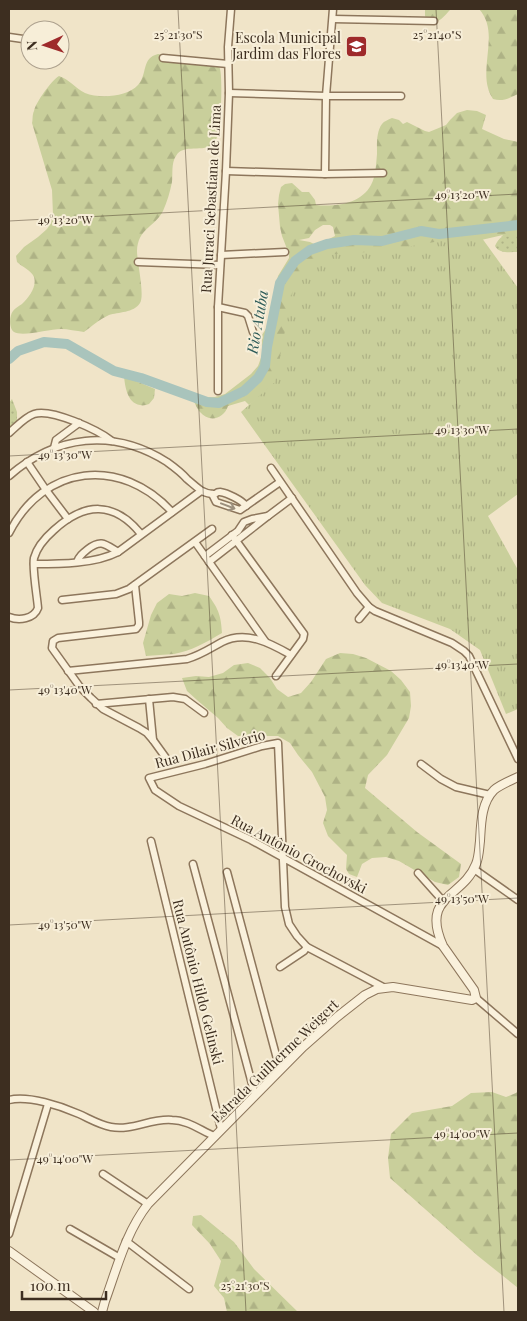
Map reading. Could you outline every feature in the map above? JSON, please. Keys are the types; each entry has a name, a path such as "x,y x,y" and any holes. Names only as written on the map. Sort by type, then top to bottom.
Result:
{"street":[{"name":"Rua Juraci Sebastiana de Lima","path":"218,391 218,307 226,170 228,46 231,9"},
{"path":"325,174 326,96 333,9"},
{"path":"333,19 434,21"},
{"path":"163,58 228,64"},
{"path":"228,93 402,96"},
{"path":"226,170 383,174"},
{"path":"221,255 285,252"},
{"path":"138,262 220,266"},
{"path":"218,307 245,313 248,316 253,332"},
{"path":"9,433 32,415 48,413 98,431 112,442"},
{"path":"54,448 56,440 79,423"},
{"path":"9,476 26,462 54,448 87,440 112,442 135,447 161,459 179,471 201,491 212,494 219,492 243,501 246,506"},
{"path":"26,462 68,519"},
{"path":"271,468 360,597 369,607 387,617 452,643 464,651 472,662 518,759"},
{"path":"9,533 25,509 46,490 62,482 90,474 124,480 140,487 154,495 172,512"},
{"path":"212,494 216,502 240,510 280,482"},
{"path":"34,564 103,559 118,552 201,491"},
{"path":"207,559 234,538 253,528 292,498"},
{"path":"9,618 30,617 38,610 34,558 41,544 68,519 85,511 107,510 123,516 141,534"},
{"path":"234,538 244,522 268,516"},
{"path":"248,520 252,523 253,528"},
{"path":"62,600 116,594 136,586 212,529"},
{"path":"234,538 303,632 303,639 276,676"},
{"path":"195,542 265,641"},
{"path":"77,562 80,555 97,544 105,544 118,552"},
{"path":"136,586 140,622 136,629 58,638 53,641 52,646 53,651 68,671 96,704 139,728 153,740 166,758"},
{"path":"359,619 369,607"},
{"path":"68,671 187,659 202,655 221,643 232,639 249,638 265,641 291,655"},
{"path":"96,704 179,698 189,702 204,713"},
{"path":"149,699 153,740"},
{"name":"Rua Dilair Silvério","path":"149,778 278,743 283,858"},
{"path":"421,764 456,788 490,795"},
{"path":"518,777 499,787 490,795 486,802 474,869 443,901 438,911 437,924 443,946 474,990 476,998 518,1034"},
{"name":"Rua Antônio Grochovski","path":"149,778 154,790 173,803 251,840 443,946"},
{"name":"Rua Antônio Hildo Gelinski","path":"151,841 221,1129"},
{"path":"283,858 287,916 292,930 307,947 383,987 403,988 472,1000 476,998"},
{"path":"193,864 255,1095"},
{"path":"474,869 518,900"},
{"path":"227,872 280,1070"},
{"path":"418,873 443,901"},
{"path":"280,967 307,947"},
{"name":"Estrada Guilherme Weigert","path":"102,1312 126,1241 134,1224 148,1204 318,1033 370,991 383,987"},
{"path":"9,1100 21,1099 64,1108 113,1128 124,1128 156,1120 170,1120 183,1122 214,1136"},
{"path":"9,1234 48,1104"},
{"path":"103,1174 148,1204"},
{"path":"70,1229 120,1258"},
{"path":"126,1241 189,1289"},
{"path":"9,1251 94,1312"}],"green space":[{"path":"425,9 451,9 444,17 429,23 425,16"},
{"path":"479,9 518,9 518,94 506,99 493,99 488,89 486,68 488,27"},
{"path":"158,54 216,61 221,75 221,108 214,144 210,147 188,149 179,152 174,159 171,186 163,211 140,237 137,251 141,286 140,303 134,309 106,317 84,332 61,329 30,333 14,332 10,325 12,313 30,295 35,281 31,272 17,262 16,256 24,247 47,229 53,215 52,190 32,123 33,113 38,102 48,87 59,76 81,91 91,95 113,96 127,92 138,85 149,59"},
{"path":"467,110 477,111 486,115 482,129 504,139 518,142 518,236 501,237 503,235 468,243 249,405 245,401 228,406 220,417 216,418 208,418 204,415 192,398 215,397 225,394 251,374 258,366 262,355 262,335 269,324 278,276 289,258 280,227 278,204 281,187 292,183 302,192 309,192 316,205 347,203 367,191 373,181 378,135 380,127 384,122 392,118 399,120 403,124 407,122 429,132 446,125 457,113","holes":["323,225 333,227 335,236 329,239 314,244 299,240 309,238 315,230"]},
{"path":"479,234 518,288 518,494 488,516 518,570 518,709 506,714 480,650 450,629 382,603 365,585 241,412 275,382 294,285 320,255 384,251"},
{"path":"518,236 518,252 502,251 495,246 501,237"},
{"path":"124,376 155,389 154,398 149,404 136,404 129,398"},
{"path":"12,399 17,412 17,427 9,437 9,403"},
{"path":"195,593 209,596 219,613 222,633 187,651 146,656 143,643 151,615 157,603 169,594 182,596"},
{"path":"340,653 366,658 391,671 410,692 411,706 409,718 387,755 368,775 365,788 417,832 461,864 459,877 448,885 435,882 399,861 386,857 372,858 362,864 357,877 349,874 346,869 347,855 328,836 323,823 327,810 325,797 312,772 290,743 278,736 238,736 187,691 182,678 209,677 223,673 234,665 248,663 260,668 277,689 288,697 301,693 311,682 326,659"},
{"path":"518,1091 518,1288 478,1256 390,1178 388,1158 391,1134 412,1113 452,1106 471,1093 492,1092 506,1097"},
{"path":"201,1215 234,1242 254,1269 298,1312 227,1312 224,1298 214,1286 221,1261 210,1244 192,1225 193,1216"}],"waterway":[{"name":"Rio Atuba","path":"9,359 18,351 44,342 67,344 114,371 141,378 207,402 219,403 244,391 258,378 265,366 280,283 295,261 310,250 327,244 354,240 382,241 421,231 439,234 518,225"}],"place":[{"name":"Escola Municipal Jardim das Flores","path":"357,46"}]}
